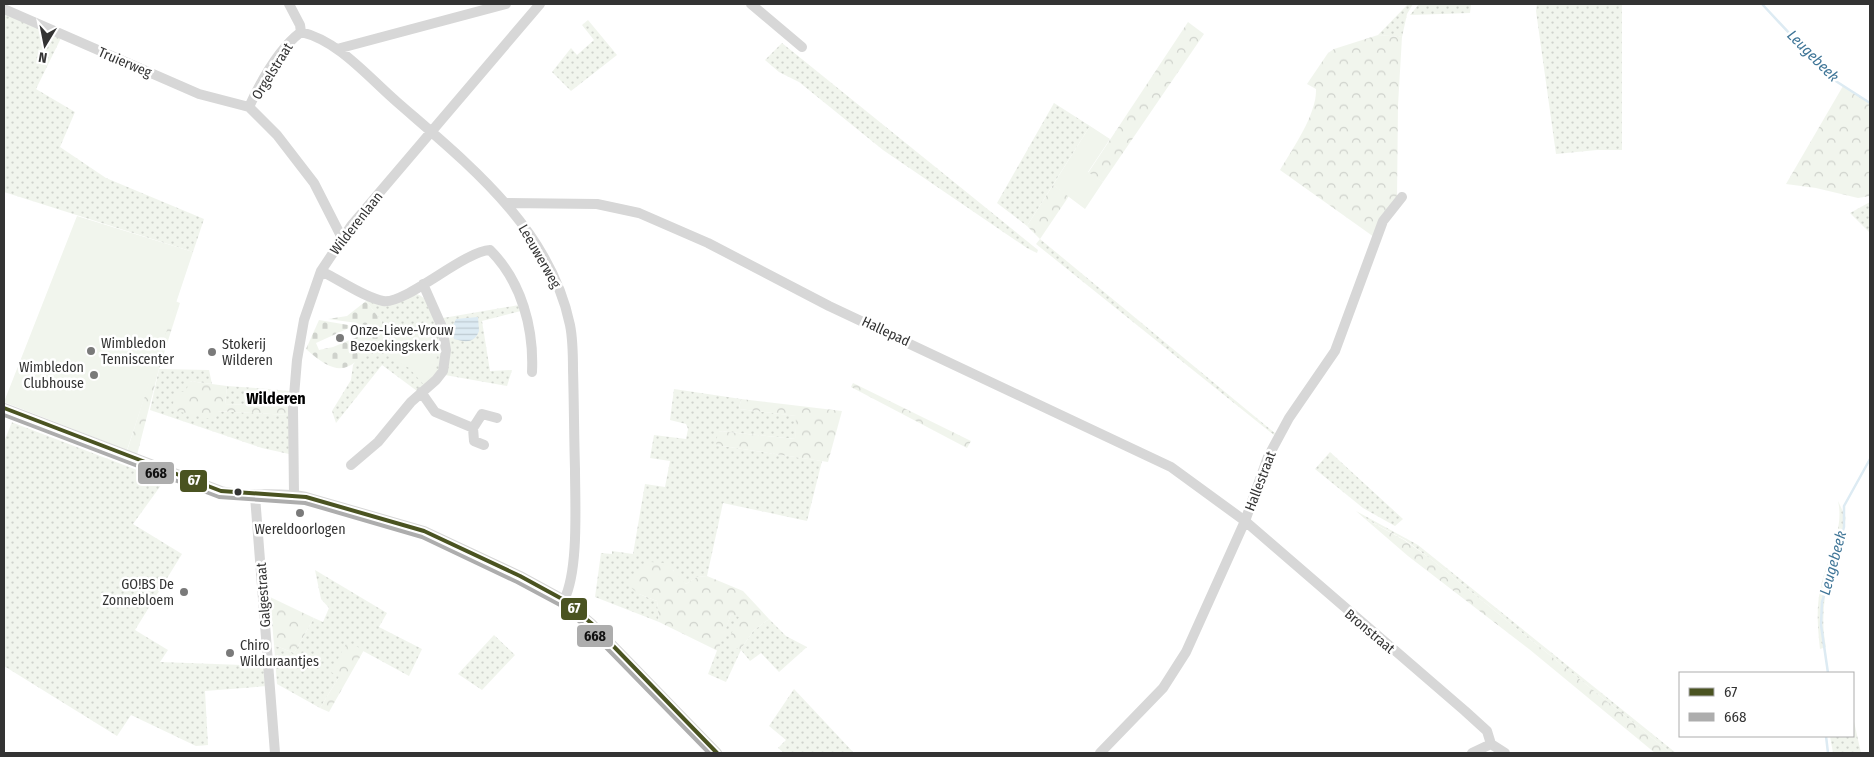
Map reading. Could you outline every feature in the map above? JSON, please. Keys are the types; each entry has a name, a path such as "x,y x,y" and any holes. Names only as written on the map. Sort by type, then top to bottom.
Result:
{"street":[{"path":"289,4 300,25 301,32"},
{"path":"337,49 506,4"},
{"name":"Wilderenlaan","path":"294,494 293,408 297,360 304,320 321,271 342,238 540,4"},
{"path":"751,4 802,47"},
{"name":"Truierweg","path":"4,8 199,94 249,107"},
{"name":"Orgelstraat","path":"337,49 318,36 301,32 287,45 263,81 249,107 277,135 314,184 342,238"},
{"name":"Leeuwerweg","path":"337,49 432,132 506,203 532,238 555,277 562,295 571,332 574,534 570,585 564,600"},
{"name":"Hallestraat","path":"1100,753 1147,708 1176,671 1207,609 1277,440 1339,343 1381,227 1402,197"},
{"name":"Hallepad","path":"506,203 610,206 639,213 708,243 828,306 1171,467 1245,521"},
{"path":"321,271 384,301 390,301 473,256 490,250 511,280 529,322 533,349 532,372"},
{"path":"350,466 378,442 421,392 440,376 446,357 442,327 423,284"},
{"path":"421,392 434,412 472,428"},
{"path":"4,408 203,485 234,494 256,496 294,494 424,531 520,576 564,600 591,623 717,753"},
{"path":"484,445 474,441 472,428 482,414 497,418"},
{"name":"Galgestraat","path":"256,496 275,753"},
{"name":"Bronstraat","path":"1245,521 1465,710 1488,731 1491,744 1505,753"},
{"path":"1472,753 1491,744"}],"green space":[{"path":"1408,4 1413,4 1407,14 1402,37 1378,35"},
{"path":"1419,4 1471,4 1470,13 1410,15"},
{"path":"1537,4 1622,4 1622,150 1597,150 1556,154 1536,11"},
{"path":"4,13 61,38 36,89 75,112 60,147 106,178 204,219 193,252 4,192"},
{"path":"588,20 617,55 571,91 552,72 571,48 577,55 594,40 582,25"},
{"path":"1188,22 1204,34 1103,182 1088,173"},
{"path":"1378,35 1402,37 1398,105 1397,198 1374,237 1280,170 1303,131 1313,109 1316,89 1307,84 1328,53 1334,49"},
{"path":"782,43 1038,250 1037,253 883,150 799,82 779,72 765,60"},
{"path":"1843,86 1870,103 1870,196 1858,198 1816,188 1786,184"},
{"path":"1054,103 1090,126 1027,226 997,203"},
{"path":"1090,126 1110,139 1088,172 1103,182 1085,209 1053,185"},
{"path":"1053,185 1069,196 1040,239 1027,226"},
{"path":"1870,202 1870,233 1850,213"},
{"name":"Wimbledon Tenniscenter","path":"77,216 193,252 127,450 4,402"},
{"path":"1040,239 1276,434 1274,435 1036,244"},
{"path":"416,294 423,298 430,306 435,317 441,357 436,377 417,391 382,365 336,423 332,411 351,380 353,365 382,322 366,301 369,298"},
{"path":"175,301 180,303 159,369 137,455 127,451"},
{"path":"366,301 382,322 381,340 361,358 353,364 338,368 329,365 306,349 319,320 348,325 349,328 316,343 319,350 333,347 362,335 357,323 328,319 347,316"},
{"path":"519,305 521,311 482,321 490,371 512,370 507,386 445,375 443,318"},
{"path":"432,324 437,347 436,373 424,385 409,368 386,355 387,331"},
{"path":"159,369 209,370 212,384 189,381 215,420 217,411 289,415 289,454 262,448 150,410"},
{"path":"189,381 227,386 225,404 250,405 268,389 289,391 289,415 218,411 215,420 172,410 175,392 186,392"},
{"path":"853,383 971,441 967,448 851,387"},
{"path":"227,386 268,389 250,405 225,404"},
{"path":"674,389 741,399 739,409 797,416 795,439 719,431 716,445 822,461 807,521 723,503 707,576 697,577 686,584 677,577 673,570 639,594 657,601 659,622 595,597 601,553 612,554 612,551 633,554 645,484 665,487 670,461 650,458 654,435 686,439 688,429 686,424 670,420"},
{"path":"741,399 842,411 828,462 716,445 718,431 795,439 796,416 739,409"},
{"path":"14,417 167,477 133,524 182,554 135,630 168,650 160,662 266,666 267,686 205,691 208,745 196,746 131,715 117,736 4,666 4,442"},
{"path":"1330,452 1403,519 1395,526 1363,508 1315,469"},
{"path":"1838,501 1846,518 1825,598 1824,631 1826,647 1820,649 1818,605 1822,580 1837,535 1839,523"},
{"path":"1356,511 1418,545 1676,753 1671,753 1432,560 1405,540 1364,518"},
{"path":"1364,518 1404,540 1432,560 1671,753 1655,753 1529,649 1408,556"},
{"path":"650,562 666,563 686,584 697,577 707,576 743,591 769,619 754,630 740,650 727,643 739,617 731,614 718,651 659,622 657,601 639,594 629,586 629,580"},
{"path":"315,570 387,613 379,627 422,649 409,676 354,646 339,677 320,708 277,684 274,645 294,653 314,618 323,622 329,608 321,599"},
{"path":"270,597 314,618 294,653 274,645"},
{"path":"731,614 739,616 740,650 754,630 769,619 786,636 807,647 779,672 761,653 750,661 741,650 726,682 708,674"},
{"path":"494,635 515,655 482,690 458,674"},
{"path":"347,642 364,650 329,712 320,708 339,677 331,672"},
{"path":"794,689 854,753 784,753 778,748 786,740 769,726"},
{"path":"1854,722 1861,753 1833,753 1830,737 1854,737"}],"shaded area":[{"path":"478,317 479,331 475,338 469,341 454,339 452,328 456,319"}],"waterway":[{"name":"Leugebeek","path":"1762,4 1831,78 1870,103"},
{"name":"Leugebeek","path":"1828,672 1821,625 1822,602 1844,527 1844,506 1870,459"},
{"name":"Leugebeek","path":"1826,737 1828,753"}],"transit line":[{"name":"67","path":"4,408 221,491 306,497 424,531 520,576 564,600 591,623 717,753"},
{"name":"668","path":"4,415 219,497 305,503 422,537 517,582 560,605 587,628 709,753"}],"place":[{"name":"Onze-Lieve-Vrouw Bezoekingskerk","path":"340,338"},
{"name":"Wimbledon Tenniscenter","path":"91,351"},
{"name":"Stokerij Wilderen","path":"212,352"},
{"name":"Wimbledon Clubhouse","path":"94,375"},
{"name":"Wereldoorlogen","path":"300,513"},
{"name":"GO!BS De Zonnebloem","path":"184,592"},
{"name":"Chiro Wilduraantjes","path":"230,653"}],"district":[{"name":"Wilderen","path":"276,398"}]}
